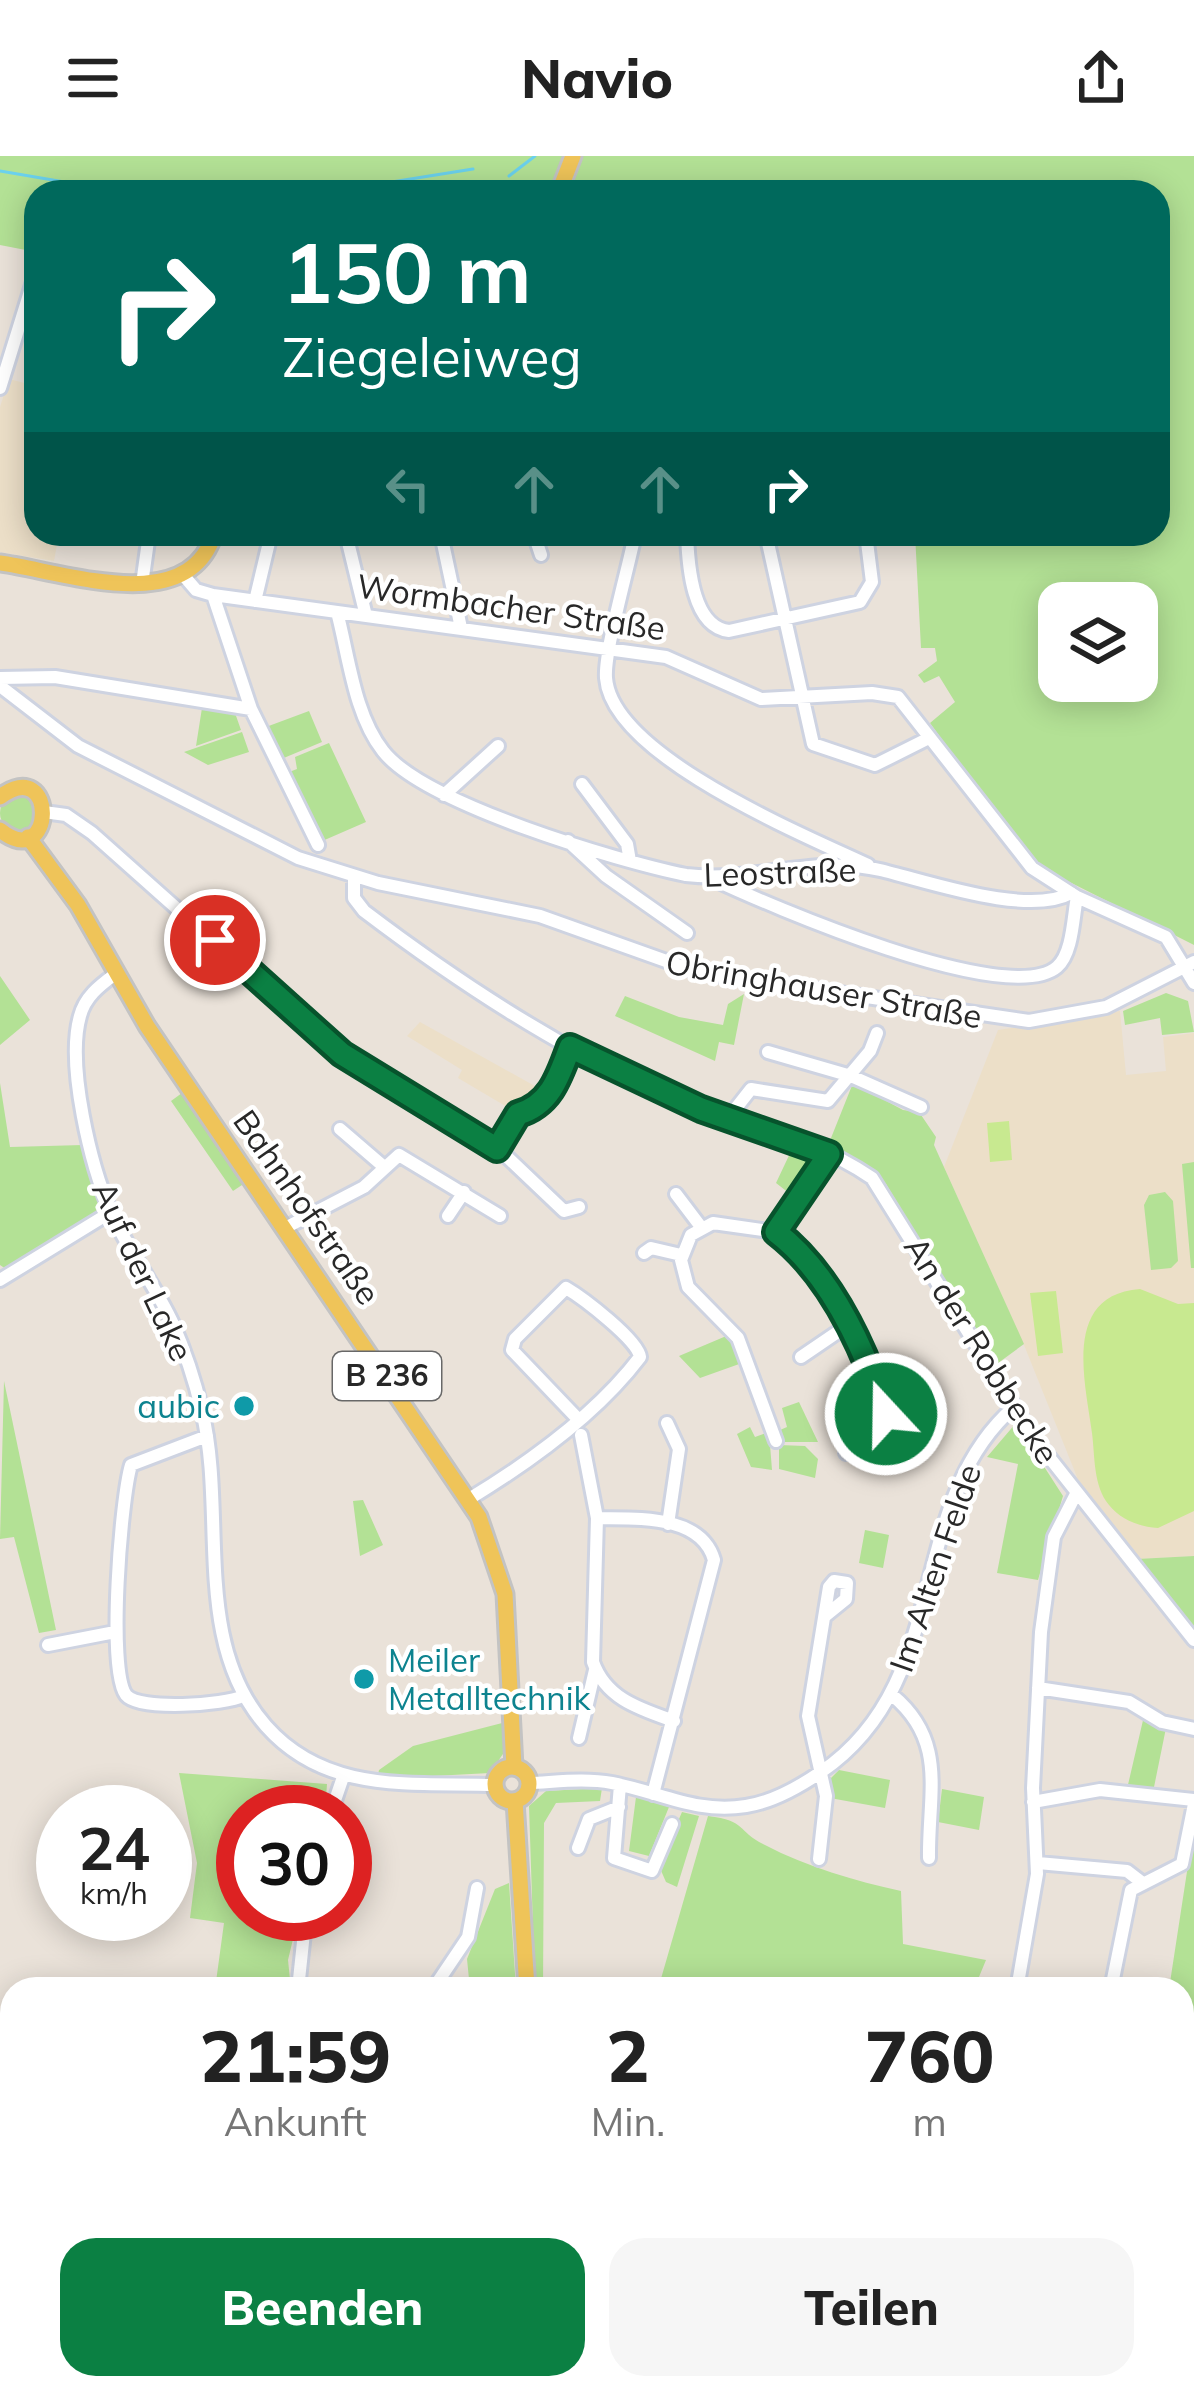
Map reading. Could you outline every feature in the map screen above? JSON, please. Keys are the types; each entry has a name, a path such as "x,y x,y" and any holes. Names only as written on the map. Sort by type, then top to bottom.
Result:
{"main road":[{"path":"0,563 162,585 184,576 209,546"},
{"path":"0,830 14,838 28,837 40,827 44,812 33,792 2,790"},
{"name":"Bahnhofstraße","path":"28,837 78,905 114,975 469,1499 492,1545 506,1594 514,1767"},
{"path":"515,1801 500,1795 495,1785 499,1774 514,1767 530,1783 515,1801 526,1977"}],"street":[{"path":"0,388 24,310"},
{"path":"20,322 24,322"},
{"path":"142,584 147,546"},
{"path":"255,601 268,546"},
{"path":"349,546 366,616"},
{"path":"444,546 461,628"},
{"path":"538,546 541,555"},
{"path":"632,546 610,648 608,688 651,748 693,777 878,869"},
{"path":"690,546 709,624 729,632 864,598 872,582 868,546"},
{"path":"769,546 813,744 862,763 881,763 929,737"},
{"name":"Wormbacher Straße","path":"184,576 196,590 213,595 610,648 679,662 750,696 802,699 872,693 898,697 1015,850 1074,895 1166,937 1189,965 1194,983"},
{"path":"213,595 251,709 318,845"},
{"name":"Leostraße","path":"337,613 372,733 396,765 444,795 631,861 712,878 797,867 878,869 975,894 1058,900 1074,895"},
{"path":"0,682 55,677 251,709"},
{"name":"Obringhauser Straße","path":"0,682 94,755 184,796 298,858 354,876 540,916 697,972 1008,1020 1085,1014 1189,965"},
{"path":"444,795 498,746"},
{"path":"582,784 627,844 631,861"},
{"path":"44,812 66,815 92,833 342,1054 497,1149 554,1205 564,1211 579,1207"},
{"path":"568,840 606,876 687,933"},
{"name":"An der Robbecke","path":"354,876 354,898 364,911 570,1047 643,1085 829,1154 866,1174 882,1189 1014,1407 1075,1496 1194,1640"},
{"path":"712,878 856,938 1022,978 1050,971 1062,961 1074,895"},
{"name":"Auf der Lake","path":"114,975 87,1001 77,1034 92,1156 111,1212 176,1329 208,1436 216,1487 221,1631 243,1696 281,1742 343,1777 384,1784 495,1785"},
{"path":"729,1118 746,1090 828,1102 851,1076 877,1033"},
{"path":"497,1149 518,1114 537,1108 551,1091 570,1047"},
{"path":"768,1052 851,1076 921,1107"},
{"path":"340,1129 383,1166"},
{"path":"776,1232 829,1154"},
{"path":"284,1228 352,1194 383,1166 406,1156 500,1216"},
{"path":"448,1216 464,1192"},
{"path":"676,1194 701,1227"},
{"path":"1,1279 111,1212"},
{"path":"776,1441 738,1338 688,1287 681,1255 701,1227 719,1222 776,1232 808,1266 848,1325 886,1417 846,1453"},
{"path":"644,1253 651,1248 681,1255"},
{"path":"469,1499 520,1470 577,1418 630,1369 640,1351 626,1332 566,1288 515,1339 512,1350 577,1418"},
{"path":"801,1357 848,1325"},
{"name":"Im Alten Felde","path":"530,1783 620,1785 704,1809 770,1800 823,1771 869,1728 892,1695 920,1627 962,1474 978,1446 1014,1407"},
{"path":"667,1423 679,1449 668,1524"},
{"path":"579,1738 595,1670 590,1639 597,1518 581,1435"},
{"path":"208,1436 131,1465 116,1632 120,1674 131,1699 205,1704 243,1696"},
{"path":"1019,1977 1038,1863 1034,1802 1038,1688 1054,1537 1075,1496"},
{"path":"597,1518 668,1524 705,1539 715,1566 653,1794"},
{"path":"819,1859 826,1796 808,1727 825,1616"},
{"path":"48,1645 116,1632"},
{"path":"595,1670 618,1697 674,1721"},
{"path":"1038,1688 1130,1702 1159,1720 1194,1730"},
{"path":"892,1695 914,1715 930,1746 934,1783 929,1858"},
{"path":"340,1785 343,1777"},
{"path":"620,1785 614,1858 652,1871 672,1824"},
{"path":"1034,1802 1096,1790 1194,1802 1182,1864 1140,1881 1126,1900 1113,1977"},
{"path":"578,1848 589,1819 619,1807"},
{"path":"1038,1863 1126,1871 1140,1881"},
{"path":"441,1977 468,1937 477,1888"},
{"path":"299,1977 303,1941"}],"shaded area":[{"path":"9,379 24,383 24,546 57,546 54,561 0,552 0,407"},
{"path":"1120,1011 1126,1075 1166,1071 1163,1037 1194,1033 1194,1556 1137,1559 1070,1483 1077,1477 944,1167 998,1030"},
{"path":"420,1022 542,1090 530,1107 514,1111 458,1078 462,1070 407,1036"}],"green space":[{"path":"0,156 1194,156 1194,945 1030,862 930,723 955,702 939,676 924,683 918,675 937,661 935,648 921,648 916,546 1170,546 1170,180 24,180 24,250 0,245"},
{"path":"202,708 235,713 241,730 196,746"},
{"path":"309,711 322,742 279,760 266,727"},
{"path":"242,732 249,752 208,765 184,752"},
{"path":"329,743 366,822 320,842 284,774 297,769 295,757"},
{"path":"18,795 31,800 36,813 31,826 18,831 5,826 0,813 5,800"},
{"path":"0,976 30,1020 0,1045"},
{"path":"1166,993 1188,1001 1194,1032 1162,1035 1160,1018 1125,1025 1123,1011"},
{"path":"744,994 734,1045 719,1042 715,1061 615,1016 625,996 679,1017 723,1025 728,1004"},
{"path":"0,1083 10,1147 83,1145 102,1213 9,1271 0,1265"},
{"path":"853,1083 903,1110 919,1112 936,1137 934,1145 1024,1344 994,1366 886,1184 827,1148"},
{"path":"182,1093 245,1183 233,1191 171,1101"},
{"path":"1009,1121 1012,1160 990,1162 987,1123"},
{"path":"793,1147 821,1158 794,1197 776,1183"},
{"path":"1194,1162 1194,1268 1191,1268 1182,1164"},
{"path":"1165,1192 1173,1201 1178,1261 1171,1268 1151,1270 1144,1205 1149,1195"},
{"path":"1140,1289 1178,1304 1194,1303 1194,1511 1158,1528 1124,1518 1100,1489 1084,1366 1089,1323 1099,1307 1115,1295"},
{"path":"1056,1291 1063,1353 1038,1356 1030,1293"},
{"path":"731,1334 742,1363 700,1378 679,1356"},
{"path":"4,1381 56,1630 39,1633 14,1537 0,1539"},
{"path":"942,1400 932,1443 906,1448 906,1421"},
{"path":"799,1402 818,1442 782,1442 780,1430 787,1427 782,1408"},
{"path":"1016,1423 1063,1496 1038,1580 997,1573 1018,1464 987,1457"},
{"path":"750,1427 755,1437 769,1432 772,1470 751,1467 737,1434"},
{"path":"779,1445 805,1446 818,1459 815,1478 779,1469"},
{"path":"363,1500 383,1545 360,1556 353,1501"},
{"path":"865,1530 889,1535 883,1568 859,1563"},
{"path":"1194,1556 1194,1632 1137,1559"},
{"path":"1144,1716 1166,1728 1153,1792 1127,1789"},
{"path":"506,1722 507,1748 490,1773 377,1779 379,1770 413,1746"},
{"path":"839,1770 890,1780 885,1808 830,1798 828,1781"},
{"path":"179,1773 327,1784 216,1785 216,1922 192,1918 197,1863 192,1785 181,1785"},
{"path":"602,1788 600,1801 556,1803 544,1823 543,1977 535,1977 529,1806 546,1791"},
{"path":"942,1789 984,1797 979,1830 938,1822"},
{"path":"636,1797 669,1807 649,1856 629,1851"},
{"path":"682,1812 699,1816 677,1887 666,1882 659,1866"},
{"path":"708,1816 736,1824 756,1840 798,1860 901,1891 903,1944 986,1960 979,1977 661,1977"},
{"path":"1194,1826 1194,1977 1171,1977"},
{"path":"509,1883 515,1977 469,1977 467,1959 495,1889"},
{"path":"222,1941 293,1941 290,1977 217,1977"}],"waterway":[{"path":"509,176 535,156"},
{"path":"404,180 473,169"},
{"path":"0,171 53,180"}],"place":[{"name":"aubic","path":"244,1406"},
{"name":"Meiler Metalltechnik","path":"364,1679"}],"route":[{"path":"215,940 342,1054 497,1149 518,1114 533,1111 551,1091 570,1047 701,1109 829,1154 776,1232 808,1266 848,1325 886,1414"}]}
